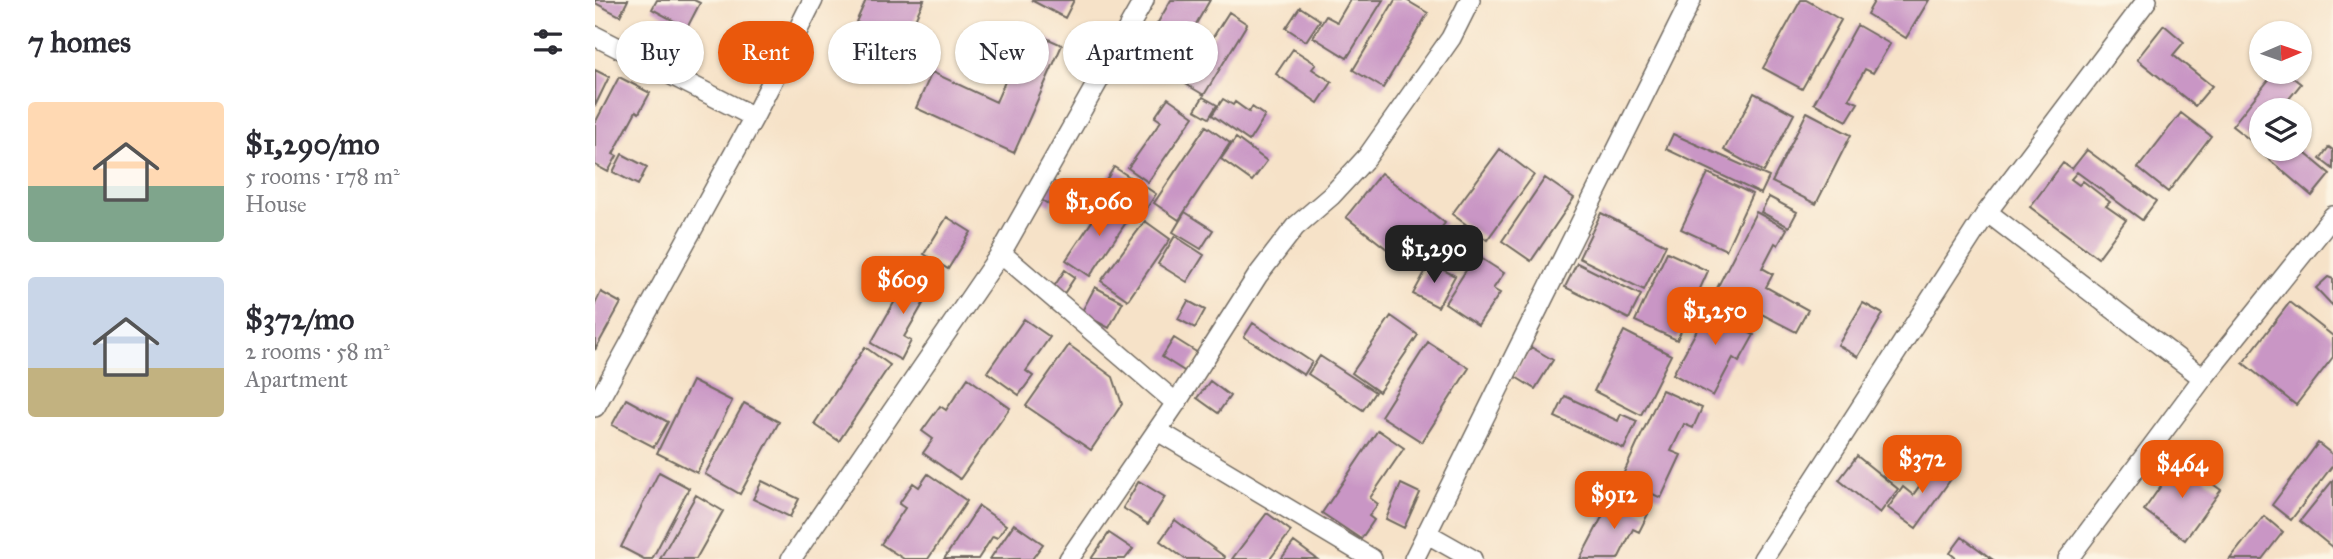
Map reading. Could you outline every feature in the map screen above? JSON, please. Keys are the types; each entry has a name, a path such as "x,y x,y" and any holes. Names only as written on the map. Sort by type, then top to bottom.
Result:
{"street":[{"path":"595,407 754,117 813,0"},
{"path":"790,559 1001,253 1144,0"},
{"path":"1069,559 1113,492 1158,431 1258,275 1295,227 1331,196 1367,158 1451,38 1470,0"},
{"path":"1414,559 1691,0"},
{"path":"1763,559 1987,212 2147,0"},
{"path":"595,36 754,117"},
{"path":"1987,212 2203,378"},
{"path":"2068,559 2203,378 2333,216"},
{"path":"1001,253 1176,403"},
{"path":"1158,431 1372,559"},
{"path":"1426,533 1472,559"}],"building":[{"path":"595,0 628,0 620,16 595,3"},
{"path":"657,0 694,0 700,3 691,21 674,21 652,9"},
{"path":"866,0 924,0 914,21 856,21"},
{"path":"1031,0 1074,0 1065,18"},
{"path":"1171,0 1210,0 1198,21 1159,21"},
{"path":"1350,0 1383,0 1347,58 1313,37 1326,16 1337,22"},
{"path":"1395,0 1406,0 1428,13 1383,88 1353,70"},
{"path":"1801,0 1806,0 1841,20 1802,89 1763,68"},
{"path":"1875,0 1929,0 1906,38 1867,14"},
{"path":"1300,7 1320,20 1306,41 1286,28"},
{"path":"1229,12 1247,24 1218,72 1218,29"},
{"path":"1857,25 1890,44 1873,73 1865,69 1849,99 1858,103 1847,121 1814,103"},
{"path":"2164,25 2184,42 2173,55 2212,86 2195,106 2137,59"},
{"path":"1049,39 1062,45 1049,74"},
{"path":"1293,49 1316,64 1312,69 1332,82 1318,103 1276,74"},
{"path":"595,70 609,77 595,106"},
{"path":"941,76 996,102 1004,84 1045,84 1014,153 916,108 927,84 941,84"},
{"path":"616,83 633,84 650,93 639,113 636,111 613,154 617,156 608,172 595,165 595,123"},
{"path":"1186,84 1211,84 1204,95"},
{"path":"2265,84 2301,84 2290,98 2254,98"},
{"path":"1754,93 1794,114 1764,172 1724,150"},
{"path":"1203,97 1217,105 1209,118 1195,110"},
{"path":"1168,98 1194,116 1148,182 1128,168 1161,121 1155,117"},
{"path":"1223,99 1233,105 1235,102 1249,112 1252,107 1265,116 1249,141 1212,115"},
{"path":"2249,105 2249,139 2232,126"},
{"path":"1807,112 1851,135 1816,204 1772,182"},
{"path":"2181,113 2211,136 2168,192 2138,168"},
{"path":"1206,126 1230,143 1179,220 1154,203"},
{"path":"1673,134 1769,177 1761,194 1666,149"},
{"path":"1236,138 1267,161 1252,181 1221,159"},
{"path":"2329,147 2333,150 2333,169 2320,159"},
{"path":"1500,149 1534,175 1487,240 1452,214"},
{"path":"2087,150 2156,201 2142,220 2077,172 2071,179 2079,185 2083,181 2110,202 2106,206 2126,220 2098,258 2030,207 2063,163 2072,169"},
{"path":"622,154 647,167 638,185 613,172"},
{"path":"2312,159 2330,174 2312,196 2271,161"},
{"path":"1114,167 1133,179 1120,201 1101,189"},
{"path":"1381,173 1445,223 1410,267 1346,217"},
{"path":"1708,173 1752,194 1726,250 1681,229"},
{"path":"1545,178 1574,198 1531,261 1502,241"},
{"path":"1050,179 1061,186 1050,205 1038,198"},
{"path":"1137,181 1156,194 1143,214 1123,202"},
{"path":"1769,197 1797,212 1789,227 1761,212"},
{"path":"1107,199 1131,215 1090,276 1066,260"},
{"path":"1185,212 1213,230 1201,249 1173,232"},
{"path":"1756,212 1787,229 1778,245 1775,243 1762,268 1773,274 1766,287 1808,310 1796,332 1716,290"},
{"path":"1601,213 1666,245 1644,290 1579,258"},
{"path":"947,217 971,232 948,269 924,254"},
{"path":"1145,221 1170,239 1128,300 1101,281"},
{"path":"1175,236 1204,255 1187,282 1158,264"},
{"path":"1667,252 1708,271 1677,340 1635,321"},
{"path":"1476,255 1504,273 1493,289 1500,293 1478,325 1445,303"},
{"path":"1430,263 1455,276 1438,307 1413,294"},
{"path":"1577,263 1641,295 1629,319 1565,287"},
{"path":"1065,270 1075,277 1063,295 1053,288"},
{"path":"912,271 935,283 904,337 911,341 901,360 871,343"},
{"path":"2328,277 2333,279 2333,306 2316,288"},
{"path":"1095,287 1123,302 1109,328 1081,313"},
{"path":"601,292 621,303 595,350 595,304"},
{"path":"1715,297 1755,320 1748,332 1754,335 1739,362 1733,358 1713,396 1673,374"},
{"path":"1188,301 1205,310 1195,328 1178,319"},
{"path":"2290,302 2333,336 2333,357 2296,405 2243,363"},
{"path":"1863,303 1883,314 1858,357 1838,345"},
{"path":"1391,316 1418,335 1379,392 1352,373"},
{"path":"1024,319 1050,337 1026,371 1033,376 1019,395 987,372"},
{"path":"1253,323 1312,362 1304,375 1244,337"},
{"path":"1624,331 1671,355 1641,415 1594,391"},
{"path":"1174,338 1198,353 1186,372 1162,357"},
{"path":"1428,342 1469,368 1422,442 1381,416"},
{"path":"1069,345 1113,377 1122,404 1091,450 1026,406"},
{"path":"865,347 890,365 839,441 814,424"},
{"path":"1531,347 1553,360 1535,389 1514,376"},
{"path":"1320,356 1375,392 1363,410 1308,374"},
{"path":"968,378 1010,408 960,479 923,453 933,439 922,431 940,406 946,410"},
{"path":"692,381 732,401 697,473 657,453"},
{"path":"1210,381 1230,396 1218,413 1197,398"},
{"path":"1662,390 1702,408 1693,428 1684,424 1671,451 1681,455 1661,498 1621,479"},
{"path":"1565,396 1618,421 1621,414 1637,421 1624,449 1555,417"},
{"path":"626,399 668,422 654,447 612,425"},
{"path":"744,403 779,422 740,494 705,474"},
{"path":"1378,430 1404,448 1370,498 1378,504 1369,516 1374,520 1361,539 1322,513"},
{"path":"2318,443 2333,455 2333,465 2291,520 2272,505"},
{"path":"1857,456 1898,489 1880,513 1839,480"},
{"path":"1938,459 1956,472 1916,528 1888,508 1903,487 1913,495"},
{"path":"2179,460 2221,490 2185,540 2144,510"},
{"path":"659,472 689,488 652,559 644,559 621,547"},
{"path":"928,474 967,501 928,559 904,559 881,544 905,508 899,504 913,483 919,487"},
{"path":"2333,480 2333,548 2300,521"},
{"path":"762,481 799,499 790,517 753,499"},
{"path":"1139,481 1165,497 1148,524 1123,508"},
{"path":"1401,484 1420,493 1404,528 1386,519"},
{"path":"696,495 723,511 696,559 660,559"},
{"path":"1613,496 1648,514 1639,532 1633,529 1618,559 1580,559"},
{"path":"979,506 1006,525 997,538 993,536 978,559 944,559"},
{"path":"1267,513 1291,531 1270,559 1232,559"},
{"path":"2264,516 2283,532 2262,559 2230,559"},
{"path":"1175,520 1225,557 1224,559 1185,559 1160,541"},
{"path":"1014,524 1043,544 1032,559 990,559"},
{"path":"1109,533 1133,549 1125,559 1091,559"},
{"path":"1962,537 1992,559 1957,559 1950,553"},
{"path":"1294,542 1317,559 1281,559"}]}
